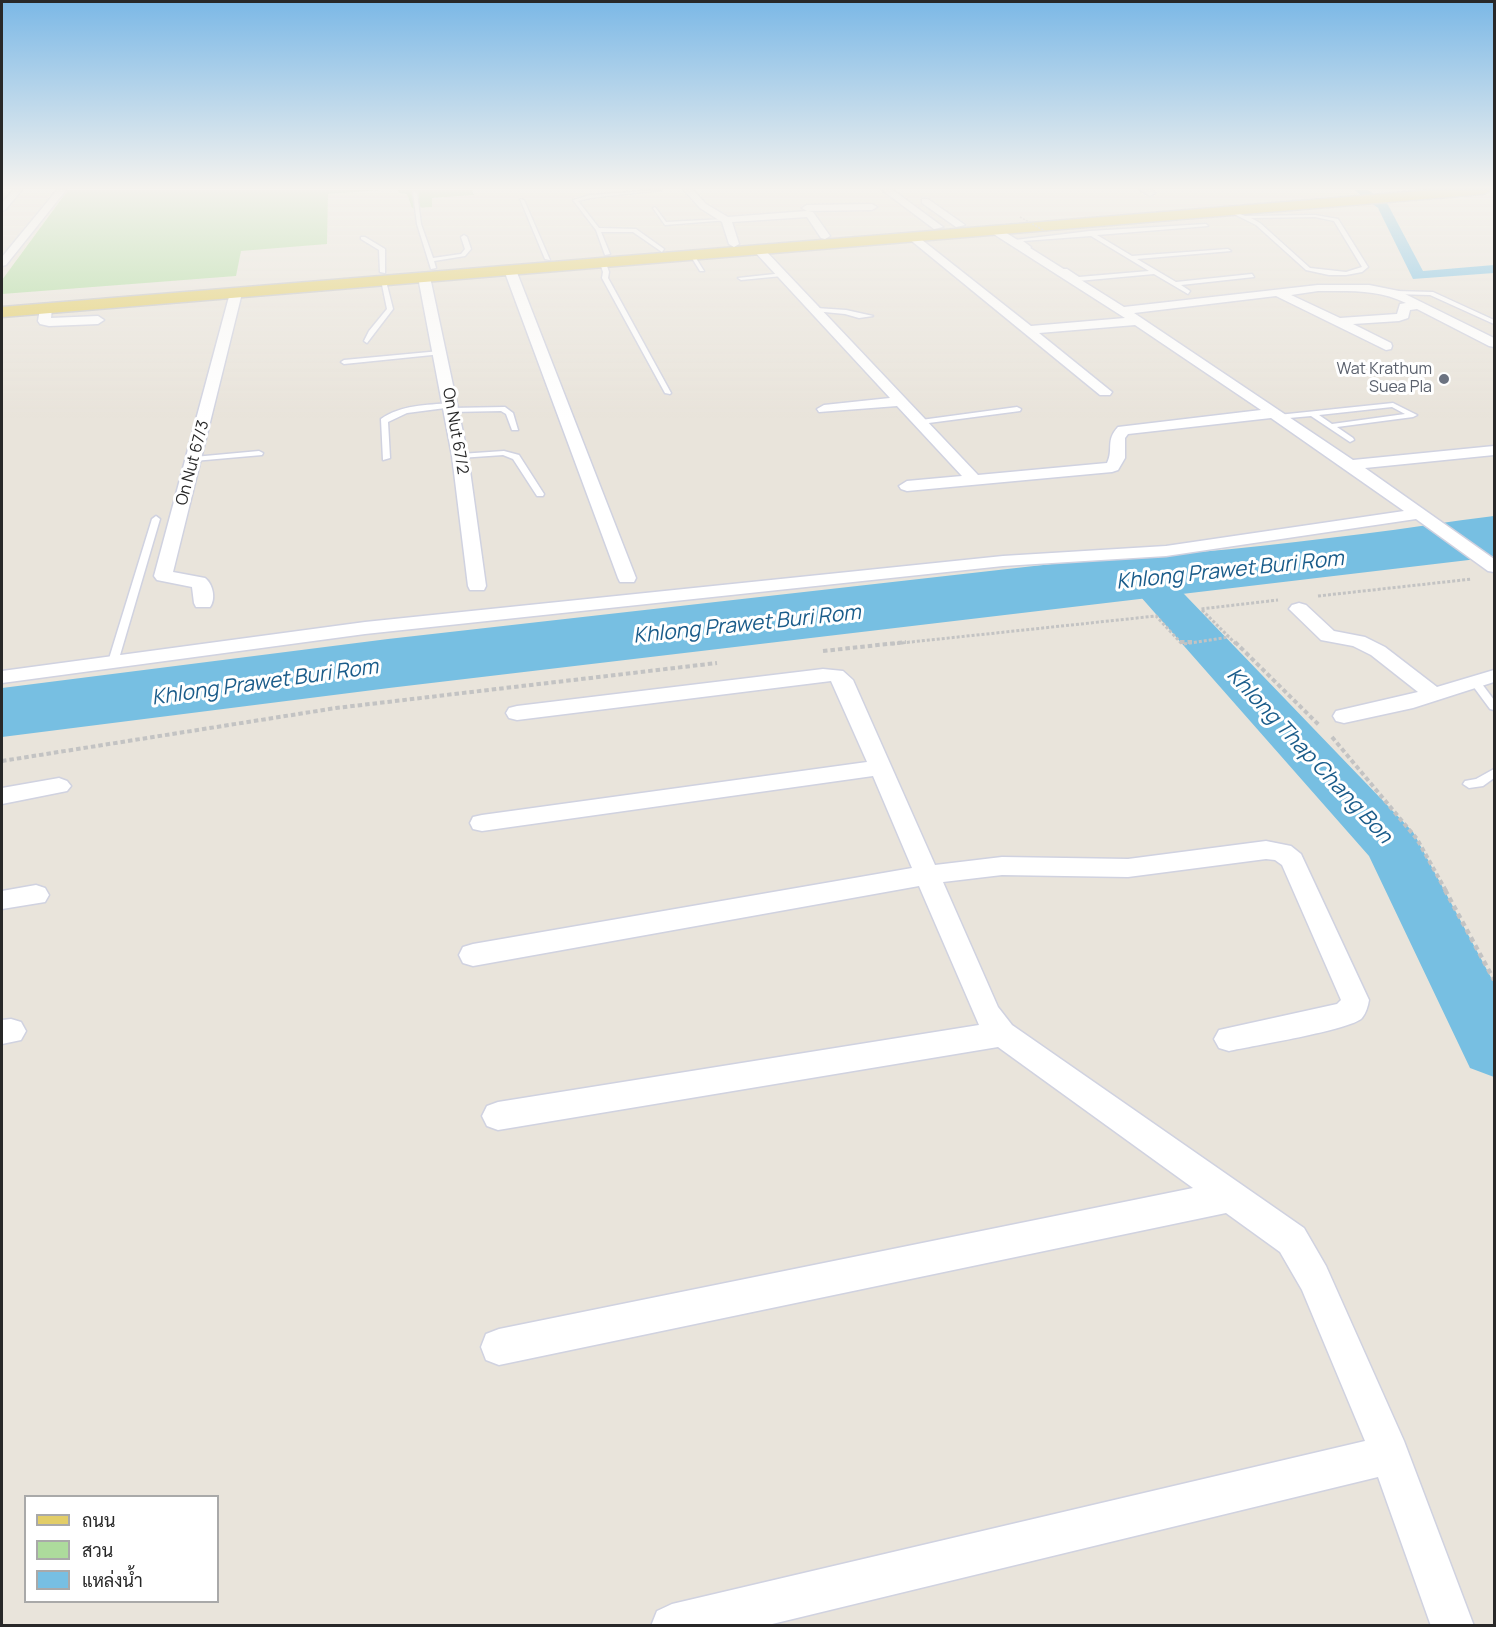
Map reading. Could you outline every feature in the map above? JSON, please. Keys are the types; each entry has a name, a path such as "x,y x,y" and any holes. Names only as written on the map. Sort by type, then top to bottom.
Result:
{"main road":[{"path":"2,312 236,293 457,266"},
{"path":"430,268 510,270 542,266"},
{"path":"2,303 383,276"}],"street":[{"path":"774,266 974,480"},
{"path":"948,266 1104,392"},
{"path":"1051,266 1351,465 1494,567"},
{"name":"On Nut 67/2","path":"430,268 440,353 460,456 477,586"},
{"path":"510,270 627,578"},
{"path":"1025,328 1129,316 1278,293 1350,287 1395,293 1494,343"},
{"name":"On Nut 67/3","path":"203,603 202,585 198,582 163,576 236,293"},
{"path":"1278,293 1386,346"},
{"path":"1338,321 1399,317 1404,315 1404,308 1418,304"},
{"path":"46,308 44,321 98,320"},
{"path":"824,408 901,401"},
{"path":"907,486 1112,467 1118,458 1117,437 1123,430 1275,415"},
{"path":"1351,465 1494,450"},
{"path":"2,677 365,628 775,583 1004,561 1166,551 1408,517 1419,513"},
{"path":"1299,609 1328,636 1358,641 1378,651 1434,694"},
{"path":"517,712 823,675 836,675 843,680 987,1014 1002,1034 1292,1240 1314,1278 1390,1455 1453,1626"},
{"path":"1344,716 1485,679"},
{"path":"482,823 880,768"},
{"path":"2,796 59,786"},
{"path":"473,955 927,876 1002,866 1128,868 1266,850 1282,852 1293,860 1355,1000 1352,1010 1343,1015 1229,1039"},
{"path":"2,900 36,895"},
{"path":"498,1116 1002,1034"},
{"path":"499,1347 1232,1196"},
{"path":"672,1626 1390,1455"}],"lane":[{"path":"367,341 371,332 390,309 383,266"},
{"path":"430,268 435,266"},
{"path":"606,266 605,278 668,393"},
{"path":"699,266 702,270"},
{"path":"1058,266 1078,279 1154,272"},
{"path":"1143,266 1188,292"},
{"path":"1305,266 1308,269 1325,272 1354,272 1364,266"},
{"path":"741,278 782,274"},
{"path":"1175,284 1252,276"},
{"path":"1395,293 1431,293 1494,322"},
{"path":"816,310 870,316"},
{"path":"344,362 440,353"},
{"path":"1275,415 1393,405 1413,415 1330,426"},
{"path":"386,458 384,421 387,417 405,411 451,407 502,409 509,413 515,428"},
{"path":"921,422 1017,409"},
{"path":"1312,413 1350,440"},
{"path":"194,459 259,453"},
{"path":"460,456 504,453 516,457 540,494"},
{"path":"113,662 156,519"},
{"path":"1485,679 1494,707"},
{"path":"1469,784 1479,783 1494,773"}],"green space":[{"path":"12,266 238,266 236,276 2,294 2,280"}],"water":[{"name":"Khlong Prawet Buri Rom","path":"1494,516 1494,557 389,688 2,737 2,688 388,639 1096,559 1263,546"}],"waterway":[{"path":"1413,266 1418,276 1494,269"},
{"name":"Khlong Thap Chang Bon","path":"1146,579 1393,846 1494,1048"}],"place":[{"name":"Wat Krathum Suea Pla","path":"1444,379"}]}
